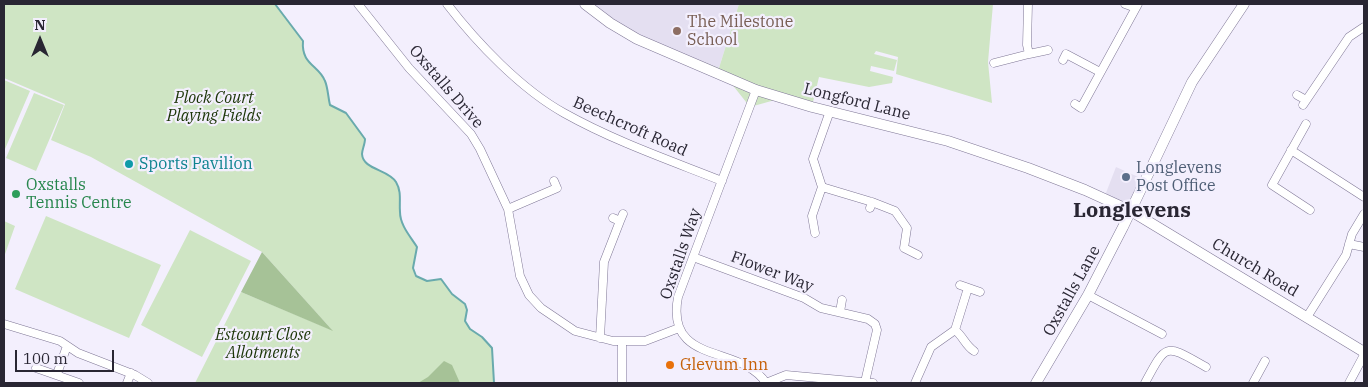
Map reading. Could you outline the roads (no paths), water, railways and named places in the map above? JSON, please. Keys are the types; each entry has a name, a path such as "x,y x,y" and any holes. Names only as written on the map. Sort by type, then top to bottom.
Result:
{"street":[{"name":"Oxstalls Drive","path":"358,4 424,85 470,134 480,149 508,209 520,276 528,295 556,320 575,330 600,338 622,342 645,340 679,328"},
{"name":"Beechcroft Road","path":"447,4 503,66 562,112 652,154 722,181"},
{"name":"Longford Lane","path":"586,4 610,23 638,39 756,90 989,154 1085,190 1131,211"},
{"path":"1028,4 1027,45 1029,54"},
{"path":"1081,108 1137,6 1126,4"},
{"name":"Oxstalls Lane","path":"1036,383 1088,295 1131,211 1187,89 1244,4"},
{"path":"1297,94 1305,103 1349,37 1364,27"},
{"path":"994,63 1048,50"},
{"path":"1063,60 1066,54 1100,72"},
{"name":"Oxstalls Way","path":"679,328 676,313 678,297 756,90"},
{"path":"815,233 812,216 822,187 813,159 830,111"},
{"path":"1306,124 1268,184 1299,206 1310,210"},
{"path":"1291,150 1364,197"},
{"path":"508,209 557,188 554,181"},
{"path":"822,187 871,205 895,211 910,227 900,248 918,255"},
{"name":"Church Road","path":"1131,211 1364,353"},
{"path":"1307,317 1346,255 1352,234 1364,214"},
{"path":"600,338 604,262 619,218"},
{"path":"1350,244 1364,247"},
{"name":"Flower Way","path":"693,257 804,298 821,308 868,319 877,330 864,382"},
{"path":"960,286 980,292"},
{"path":"915,383 931,346 954,330 968,288"},
{"path":"1088,295 1157,334"},
{"path":"840,312 842,300"},
{"path":"4,326 60,341 78,354 131,373 148,383"},
{"path":"679,328 690,342 699,348 750,368 762,376 766,383 786,375 864,382"},
{"path":"954,330 961,335 966,345 974,352"},
{"path":"622,342 622,383"},
{"path":"58,374 68,346"},
{"path":"1145,383 1160,354 1166,351 1174,349 1202,367"},
{"path":"1350,383 1364,353"},
{"path":"1253,383 1265,361"},
{"path":"36,368 58,374 79,383"},
{"path":"127,383 131,373"}],"waterway":[{"path":"275,4 303,41 305,55 325,81 330,105 346,113 365,139 363,159 396,182 400,193 400,217 417,247 413,268 416,276 427,281 441,279 452,294 465,304 467,310 465,321 470,329 482,337 492,348 494,383"}],"place":[{"name":"The Milestone School","path":"677,31"},
{"name":"Sports Pavilion","path":"129,164"},
{"name":"Longlevens Post Office","path":"1126,177"},
{"name":"Oxstalls Tennis Centre","path":"16,194"},
{"name":"Glevum Inn","path":"670,365"}],"district":[{"name":"Longlevens","path":"1132,211"}],"park label":[{"name":"Plock Court Playing Fields","path":"214,107"},
{"name":"Estcourt Close Allotments","path":"263,344"}]}
